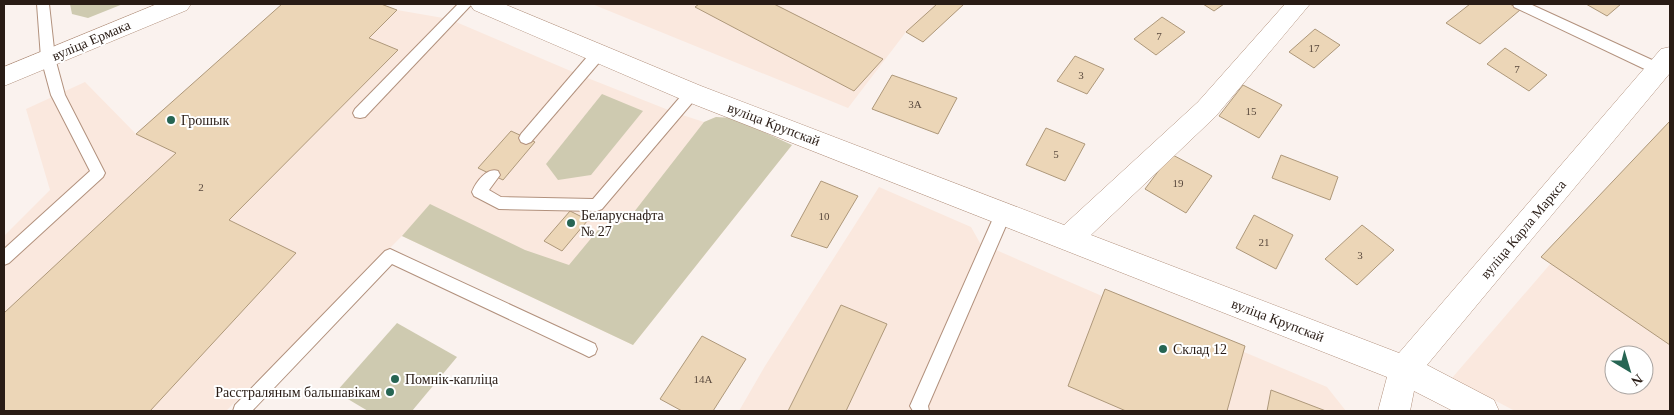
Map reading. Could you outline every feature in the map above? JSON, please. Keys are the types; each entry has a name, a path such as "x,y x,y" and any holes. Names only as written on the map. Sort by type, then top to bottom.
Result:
{"street":[{"name":"вуліца Ермака","path":"4,77 179,4"},
{"name":"вуліца Крупскай","path":"482,4 692,93 1404,369 1483,411"},
{"path":"1068,239 1207,109 1298,4"},
{"name":"вуліца Карла Маркса","path":"1394,411 1404,369 1664,62"}],"lane":[{"path":"4,258 98,173 58,95 48,58 42,4"},
{"path":"360,113 448,19 466,4"},
{"path":"1519,4 1664,62"},
{"path":"526,138 598,54"},
{"path":"493,175 479,192 499,203 597,205 692,93"},
{"path":"921,411 919,406 1003,214"},
{"path":"241,411 390,256 589,350"}],"shaded area":[{"path":"70,4 123,4 88,18 72,14"},
{"path":"282,4 381,4 397,10 449,19 580,75 676,113 704,122 716,117 792,145 633,345 402,236 226,411 4,411 4,236 50,190 26,109 85,82 136,134"},
{"path":"592,4 965,4 923,42 906,32 848,108"},
{"path":"602,94 643,111 591,175 558,180 546,164"},
{"path":"716,117 733,118 792,145 633,345 402,236 430,204 525,250 569,265 598,230 627,221 704,122"},
{"path":"1670,125 1670,411 1515,411 1452,378"},
{"path":"879,187 971,227 980,243 1102,296 1105,289 1245,346 1244,352 1327,387 1346,411 739,411 765,366"},
{"path":"397,323 457,357 412,411 368,411 336,392"}],"building":[{"path":"282,4 381,4 397,10 369,38 398,50 229,220 296,253 150,411 4,411 4,313 176,153 136,134"},
{"path":"699,4 774,4 883,59 854,91 695,7"},
{"path":"937,4 964,4 923,42 906,32"},
{"path":"1203,4 1224,4 1214,11"},
{"path":"1470,4 1510,4 1520,10 1480,44 1446,23"},
{"path":"1586,4 1621,4 1607,16"},
{"path":"1162,17 1185,32 1156,55 1134,39"},
{"path":"1315,29 1340,45 1314,68 1289,52"},
{"path":"1505,48 1547,75 1529,91 1487,64"},
{"path":"1075,56 1104,69 1087,94 1057,81"},
{"path":"892,75 957,98 938,134 872,109"},
{"path":"1243,85 1282,105 1259,138 1219,116"},
{"path":"1670,121 1670,345 1541,257"},
{"path":"1046,128 1085,144 1065,181 1026,165"},
{"path":"511,131 535,142 503,180 478,168"},
{"path":"1171,154 1212,176 1186,213 1145,189"},
{"path":"1281,155 1338,177 1330,200 1272,178"},
{"path":"821,181 858,196 827,248 791,236"},
{"path":"570,211 588,220 562,251 544,241"},
{"path":"1254,215 1293,235 1276,269 1236,248"},
{"path":"1362,225 1394,250 1357,285 1325,259"},
{"name":"Склад 12","path":"1105,289 1245,346 1227,411 1126,411 1068,386"},
{"path":"841,305 887,324 846,411 788,411"},
{"path":"702,336 746,359 713,411 682,411 660,399"},
{"path":"1271,390 1326,411 1267,411"}],"place":[{"name":"Грошык","path":"171,120"},
{"name":"Беларуснафта № 27","path":"571,223"},
{"name":"Склад 12","path":"1163,349"},
{"name":"Помнік-капліца","path":"395,379"},
{"name":"Расстраляным бальшавікам","path":"390,392"}]}
